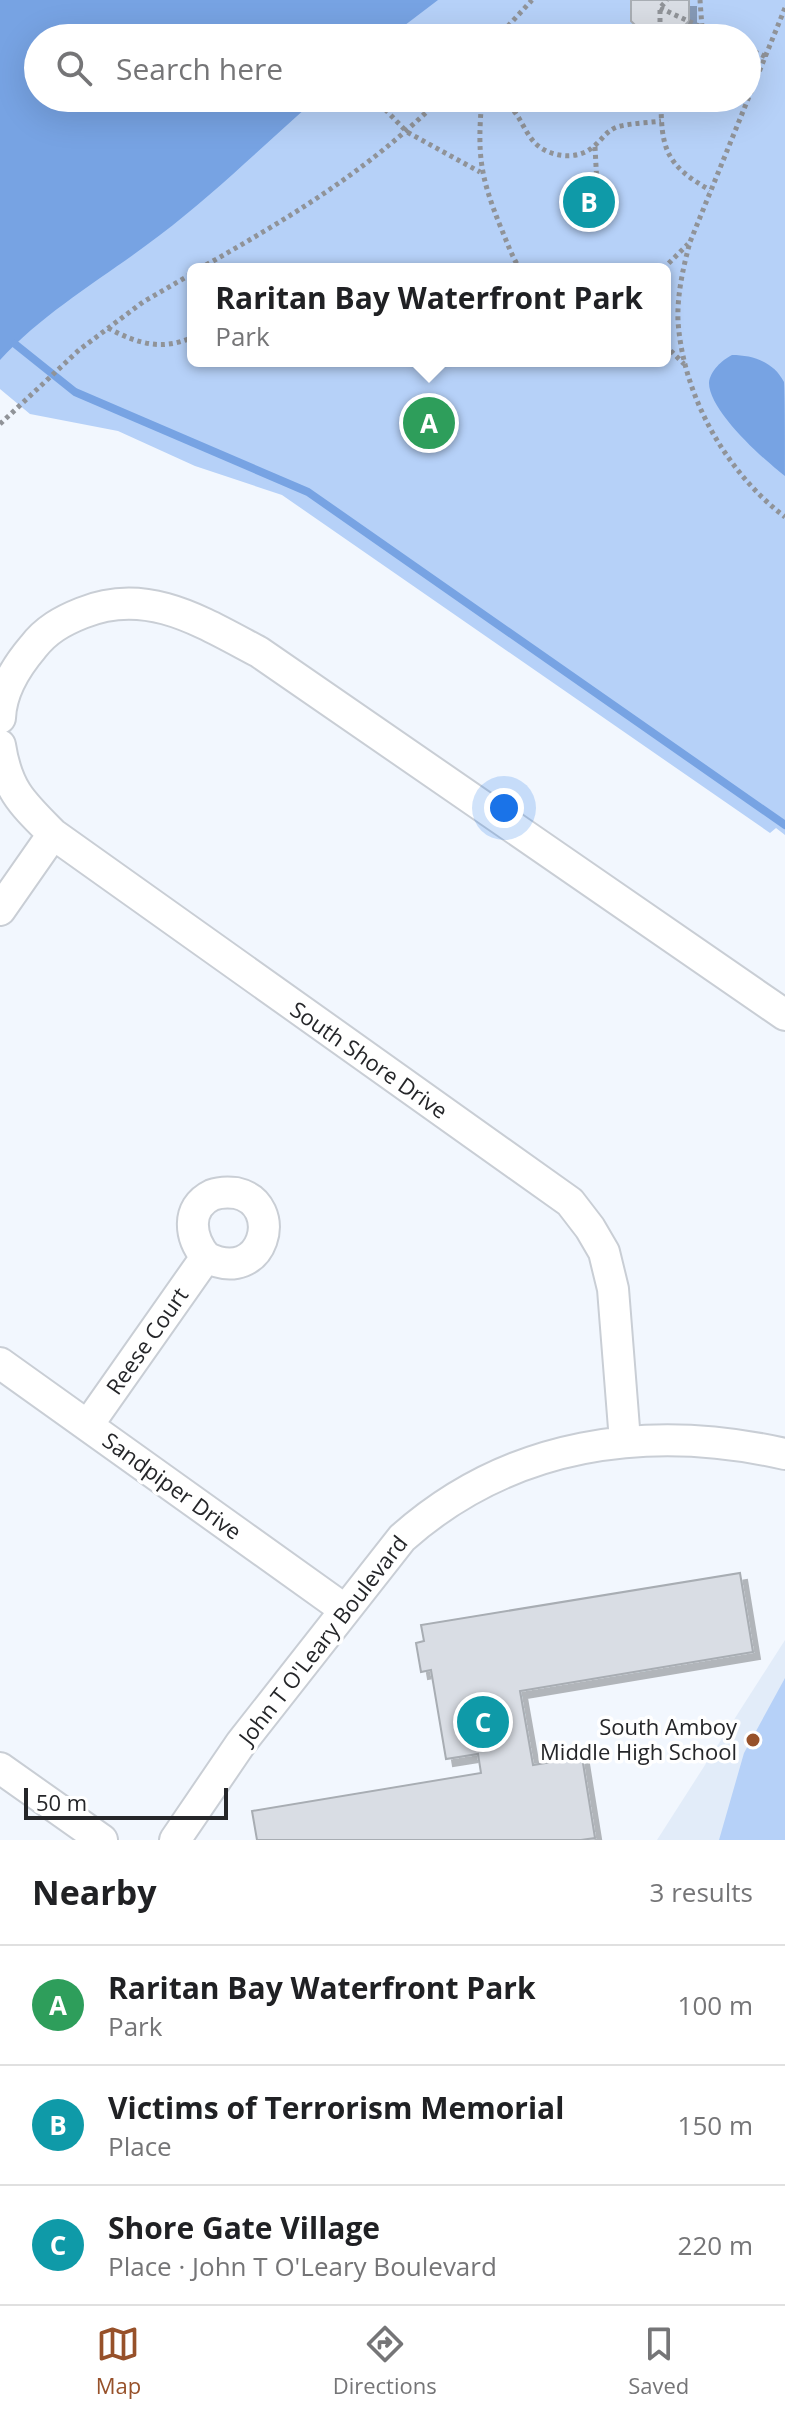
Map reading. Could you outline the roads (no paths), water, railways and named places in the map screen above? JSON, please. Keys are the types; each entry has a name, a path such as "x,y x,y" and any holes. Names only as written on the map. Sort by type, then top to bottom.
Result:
{"street":[{"path":"0,718 5,690 22,660 45,632 94,608 119,602 144,602 185,613 259,652 785,1015"},
{"name":"South Shore Drive","path":"0,745 5,773 22,803 53,834 570,1202 604,1252 613,1289 625,1441"},
{"path":"0,910 53,834"},
{"name":"Reese Court","path":"88,1425 206,1257"},
{"name":"Sandpiper Drive","path":"0,1363 344,1609"},
{"name":"John T O'Leary Boulevard","path":"175,1840 241,1743 402,1538 417,1524 489,1478 556,1453 625,1441 693,1440 748,1445 785,1454"},
{"path":"0,1768 102,1840"}],"water":[{"path":"0,0 438,0 406,24 24,24 24,112 301,112 180,219 57,309 0,360"},
{"path":"732,355 762,361 775,369 784,382 785,476 739,434 711,394 709,383 712,374"}],"waterway":[{"path":"15,344 75,392 308,492 785,825"}],"place":[{"name":"Victims of Terrorism Memorial","path":"589,202"},
{"name":"Raritan Bay Waterfront Park","path":"429,423"},
{"name":"Shore Gate Village","path":"483,1722"},
{"name":"South Amboy Middle High School","path":"753,1740"}]}
